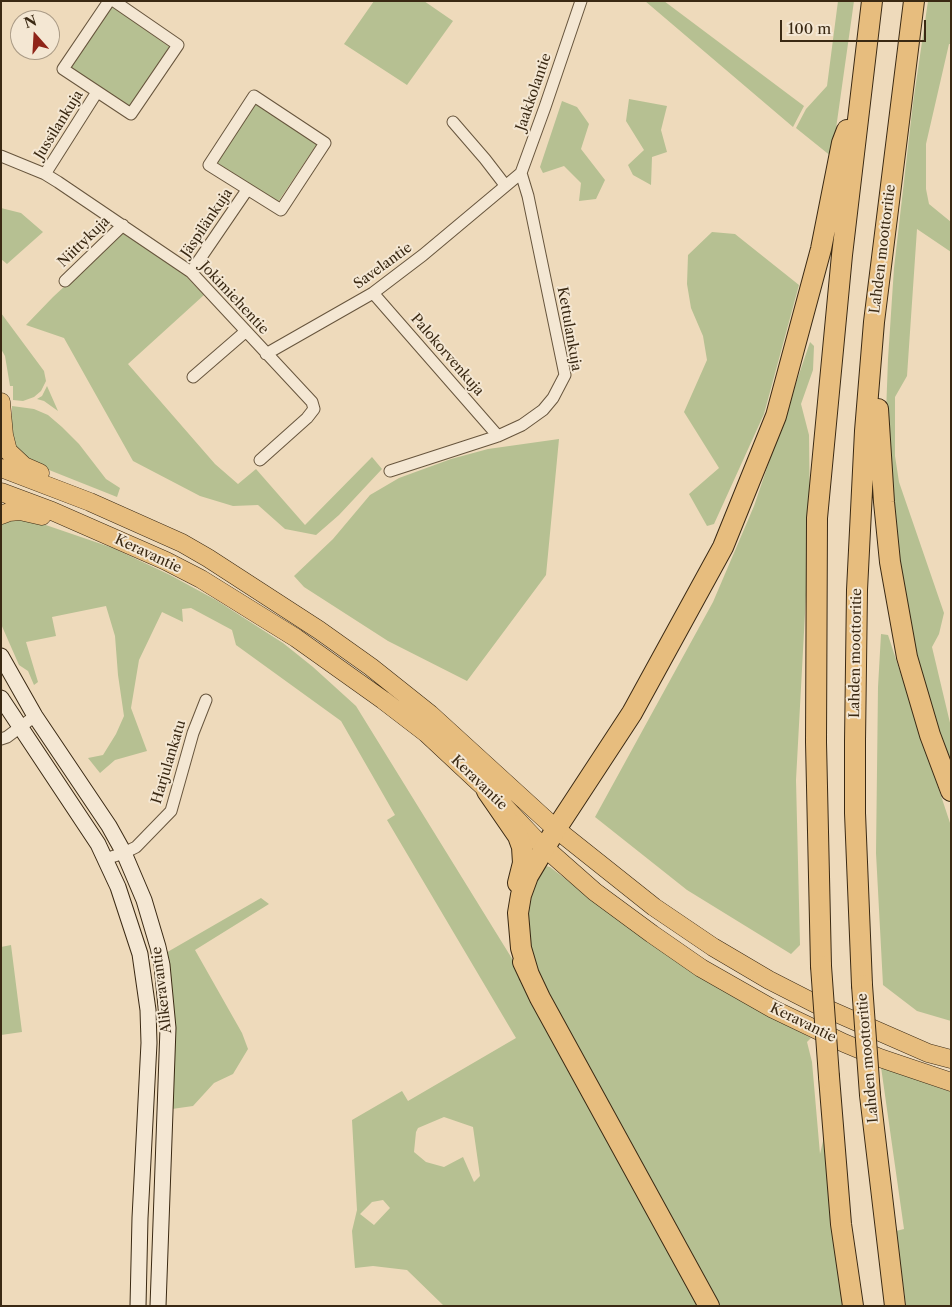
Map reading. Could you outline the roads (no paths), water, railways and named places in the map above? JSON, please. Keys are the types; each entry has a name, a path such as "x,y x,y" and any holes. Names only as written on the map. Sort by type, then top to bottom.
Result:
{"highway":[{"path":"853,1306 842,1224 821,966 816,742 818,518 842,255 872,1"},
{"name":"Lahden moottoritie","path":"894,1306 870,1095 862,985 855,813 857,599 865,431 874,322 914,1"},
{"path":"529,974 521,948 518,913 521,895 528,876 556,829 632,713 723,547 776,416 821,250 842,143 860,101"},
{"path":"874,322 880,452 890,562 907,657 930,735 951,790"},
{"path":"487,791 518,836 522,847 523,863 514,900 512,918 516,947 540,998 709,1306"}],"main road":[{"path":"1,402 4,435 8,451 15,459 24,466 58,480 90,502"},
{"name":"Keravantie","path":"1,468 90,502 182,544 208,558 319,630 371,667 430,714 556,829 654,907 713,947 769,980 816,1004 928,1053 951,1059"},
{"name":"Keravantie","path":"1,492 126,543 201,579 339,667 426,733 545,848 595,892 701,968 773,1009 844,1043 880,1058 951,1082"},
{"path":"1,514 20,511 81,524"}],"street":[{"path":"109,1 63,69 131,114 178,45 114,1"},
{"name":"Jaakkolantie","path":"520,173 545,107 581,1"},
{"name":"Jussilankuja","path":"45,174 97,92"},
{"path":"254,96 324,143 280,210 247,190 209,165 254,96"},
{"path":"453,122 505,185 520,173"},
{"name":"Jokimiehentie","path":"1,156 45,174 191,272 312,402 314,409 307,418 260,460"},
{"name":"Kettulankuja","path":"390,471 498,436 522,425 542,410 553,398 565,375 528,196 520,173"},
{"name":"Savelantie","path":"266,354 373,294 423,255 505,185"},
{"name":"Jäspilänkuja","path":"191,272 247,190"},
{"name":"Niittykuja","path":"65,281 123,225"},
{"name":"Palokorvenkuja","path":"373,294 498,436"},
{"path":"193,377 245,332"},
{"name":"Alikeravantie","path":"1,656 35,716 109,826 124,853 144,900 155,934 162,965 168,1028 158,1306"},
{"name":"Alikeravantie","path":"1,698 98,844 118,887 140,954 148,1010 147,1095 140,1218 138,1306"},
{"name":"Harjulankatu","path":"105,859 136,847 171,811 193,732 206,700"},
{"path":"1,739 21,728 35,716"}]}
